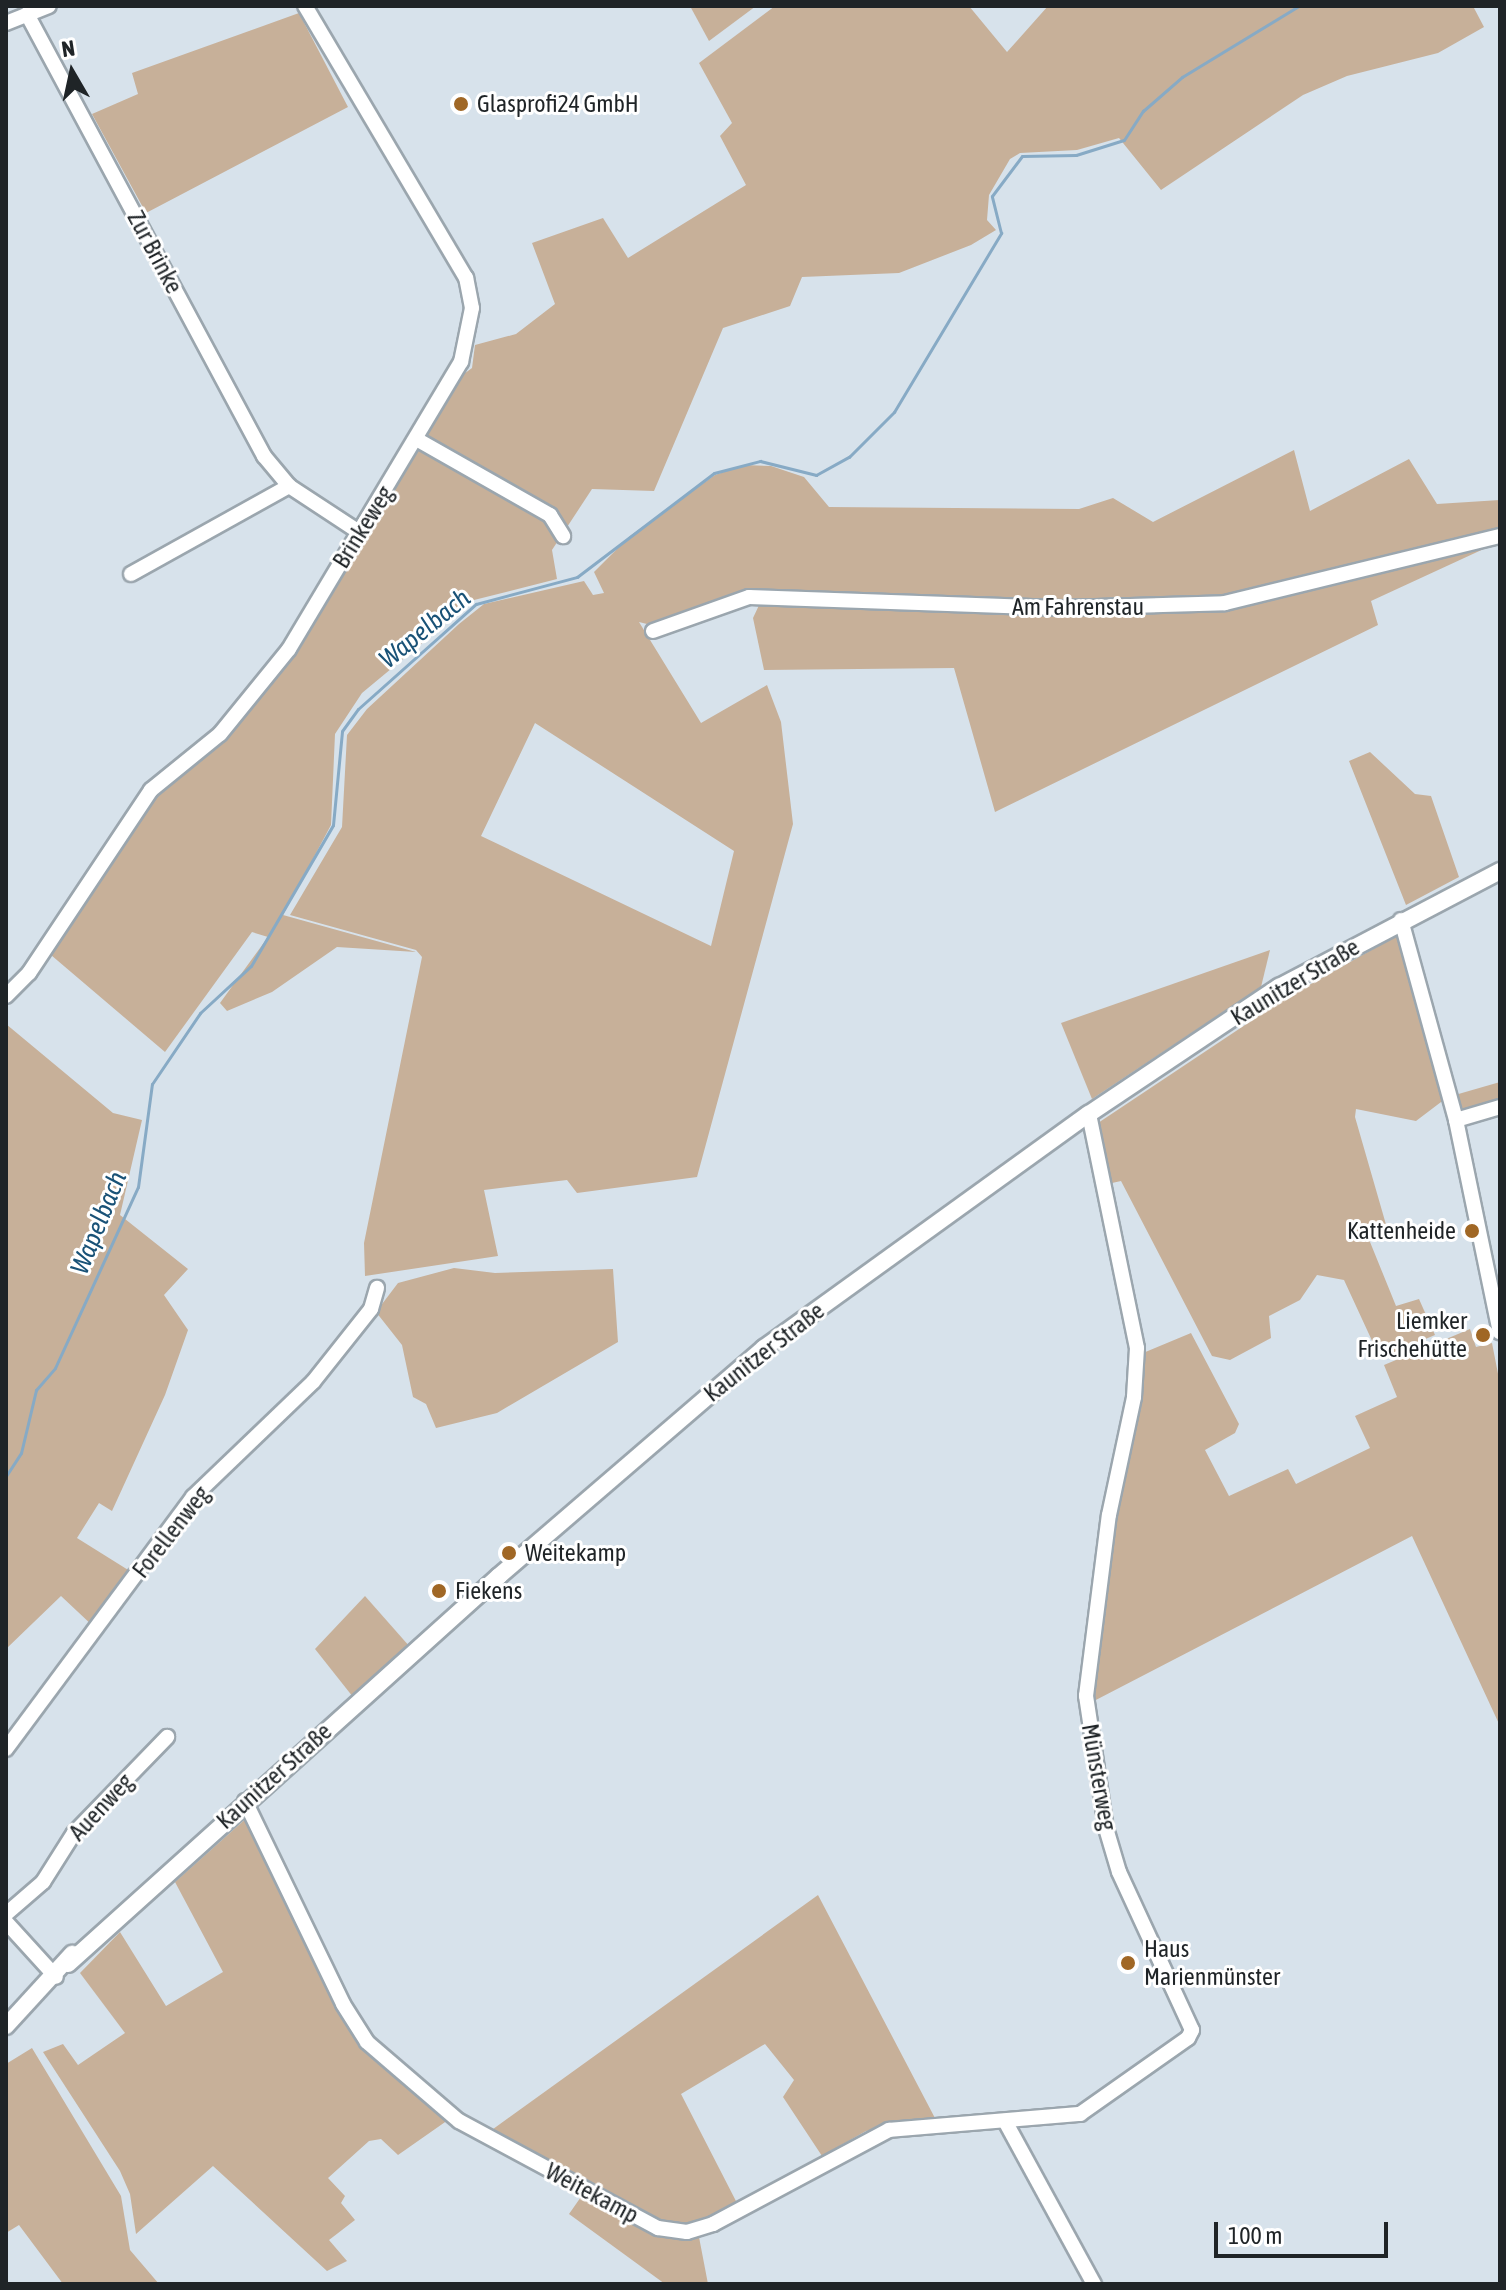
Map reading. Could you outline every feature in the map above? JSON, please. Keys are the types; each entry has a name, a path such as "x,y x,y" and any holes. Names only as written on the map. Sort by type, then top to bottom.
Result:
{"street":[{"path":"6,23 49,6"},
{"name":"Brinkeweg","path":"6,996 29,973 151,790 220,734 289,649 418,440 461,362 469,334 470,293 455,254 305,6"},
{"name":"Zur Brinke","path":"27,14 264,456 289,486 359,532"},
{"path":"418,440 550,515 563,536"},
{"path":"131,574 289,486"},
{"name":"Am Fahrenstau","path":"653,631 749,597 1061,608 1214,604 1500,536"},
{"name":"Kaunitzer Straße","path":"6,2026 245,1801 764,1348 1089,1114 1279,987 1401,920 1500,871"},
{"path":"1401,920 1456,1120 1500,1333"},
{"path":"1456,1120 1500,1107"},
{"name":"Münsterweg","path":"1005,2121 1080,2114 1096,2107 1188,2038 1192,2030 1119,1872 1092,1754 1086,1696 1109,1515 1134,1397 1137,1348 1089,1114"},
{"name":"Forellenweg","path":"6,1749 193,1497 313,1382 371,1309 377,1288"},
{"name":"Auenweg","path":"6,1914 43,1882 74,1833 167,1737"},
{"name":"Weitekamp","path":"245,1801 343,2004 367,2042 459,2121 658,2228 687,2232 713,2224 889,2130 1005,2121"},
{"path":"6,1922 62,1971"},
{"path":"1005,2121 1094,2284"}],"shaded area":[{"path":"690,6 756,6 709,41"},
{"path":"775,6 969,6 1007,52 1048,6 1478,6 1474,8 1484,27 1438,53 1347,76 1303,95 1161,190 1119,138 1077,150 1020,153 1010,159 989,195 987,220 996,230 971,245 899,273 802,277 790,306 723,328 654,491 592,489 552,550 557,579 474,600 362,693 335,734 331,825 283,915 416,952 337,947 272,992 227,1011 220,1003 268,937 252,932 165,1052 51,955 142,808 233,732 291,659 457,379 472,368 475,345 516,334 555,304 532,243 603,218 628,258 746,185 720,136 732,123 699,63"},
{"path":"299,13 348,107 146,213 92,114 138,94 132,73"},
{"path":"1294,450 1310,511 1409,459 1437,504 1500,500 1500,531 1489,535 1488,547 1371,601 1378,625 995,812 954,668 764,670 753,618 761,601 651,625 639,622 701,723 767,685 781,722 793,824 697,1177 577,1193 567,1180 484,1190 498,1256 365,1276 364,1243 422,957 416,950 290,915 342,827 347,735 367,709 484,604 584,581 593,595 604,593 594,572 630,536 715,475 744,465 771,466 804,477 829,507 1079,509 1113,498 1153,522","holes":["535,723 734,851 711,946 481,836"]},
{"path":"1370,752 1415,794 1431,796 1459,877 1406,905 1349,761"},
{"path":"1400,934 1445,1099 1416,1121 1356,1109 1355,1117 1387,1228 1368,1237 1396,1306 1419,1299 1435,1335 1380,1358 1344,1280 1317,1275 1300,1300 1269,1316 1271,1338 1230,1360 1212,1356 1121,1181 1103,1185 1098,1123 1284,999"},
{"path":"1270,950 1261,987 1092,1099 1061,1023"},
{"path":"6,1024 113,1113 142,1120 120,1215 188,1269 164,1295 188,1330 165,1395 112,1511 99,1503 77,1538 133,1573 94,1627 61,1596 6,1649"},
{"path":"1500,1082 1500,1102 1460,1114 1455,1095"},
{"path":"454,1268 495,1273 613,1269 618,1342 497,1413 436,1428 426,1404 413,1397 402,1345 376,1312 398,1283"},
{"path":"1470,1329 1476,1347 1492,1343 1500,1384 1500,1726 1412,1536 1092,1702 1113,1516 1143,1353 1191,1333 1239,1424 1235,1433 1205,1450 1229,1496 1288,1469 1296,1484 1370,1448 1355,1416 1397,1397 1384,1365"},
{"path":"365,1596 410,1647 353,1697 315,1649"},
{"path":"250,1815 339,2005 448,2120 398,2155 381,2139 369,2141 328,2178 345,2196 341,2203 355,2220 329,2240 347,2261 327,2271 213,2166 136,2234 130,2194 120,2171 43,2052 63,2044 78,2065 125,2033 80,1973 120,1932 166,2006 223,1972 175,1882"},
{"path":"818,1895 936,2120 866,2131 822,2156 783,2097 794,2080 765,2044 681,2094 738,2205 687,2225 659,2221 489,2132"},
{"path":"32,2048 121,2196 130,2250 159,2284 63,2284 19,2225 6,2233 6,2064"},
{"path":"583,2194 688,2238 699,2237 708,2284 665,2284 569,2214"}],"waterway":[{"name":"Wapelbach","path":"6,1476 21,1453 36,1390 55,1368 138,1187 152,1084 200,1013 251,966 333,825 342,731 358,709 476,604 577,577 714,473 760,461 816,475 849,457 894,412 1001,233 992,196 1022,156 1076,155 1124,140 1143,111 1182,77 1299,6"},
{"name":"Wapelbach","path":"1345,6 1407,6"}],"place":[{"name":"Glasprofi24 GmbH","path":"461,104"},
{"name":"Kattenheide","path":"1472,1231"},
{"name":"Liemker Frischehütte","path":"1483,1335"},
{"name":"Weitekamp","path":"509,1553"},
{"name":"Fiekens","path":"439,1591"},
{"name":"Haus Marienmünster","path":"1128,1963"}]}
